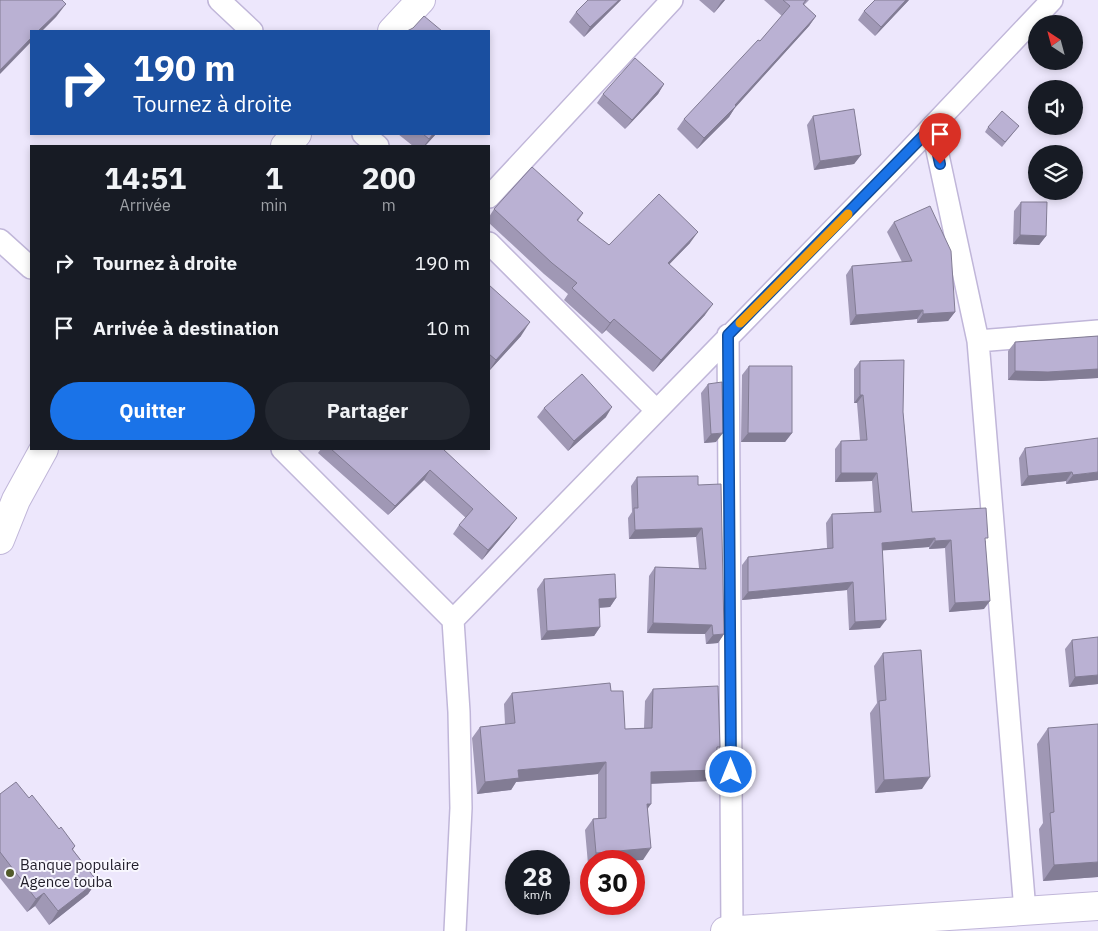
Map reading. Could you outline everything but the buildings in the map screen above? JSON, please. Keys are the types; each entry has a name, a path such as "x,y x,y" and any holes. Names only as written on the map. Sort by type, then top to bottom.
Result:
{"street":[{"path":"219,0 251,30"},
{"path":"393,30 421,0"},
{"path":"490,196 672,0"},
{"path":"453,620 932,127 1052,0"},
{"path":"932,127 978,341 1025,911"},
{"path":"286,145 296,135"},
{"path":"365,135 377,145"},
{"path":"0,240 30,267"},
{"path":"490,244 656,410"},
{"path":"978,341 1098,331"},
{"path":"728,335 729,931 1098,906"},
{"path":"0,540 16,500 43,450"},
{"path":"283,450 453,620 459,712 461,808 455,931"}],"slow traffic":[{"path":"740,323 848,214"}],"place":[{"name":"Banque populaire Agence touba","path":"10,873"}],"route":[{"path":"731,772 728,335 932,127 940,164"}]}
